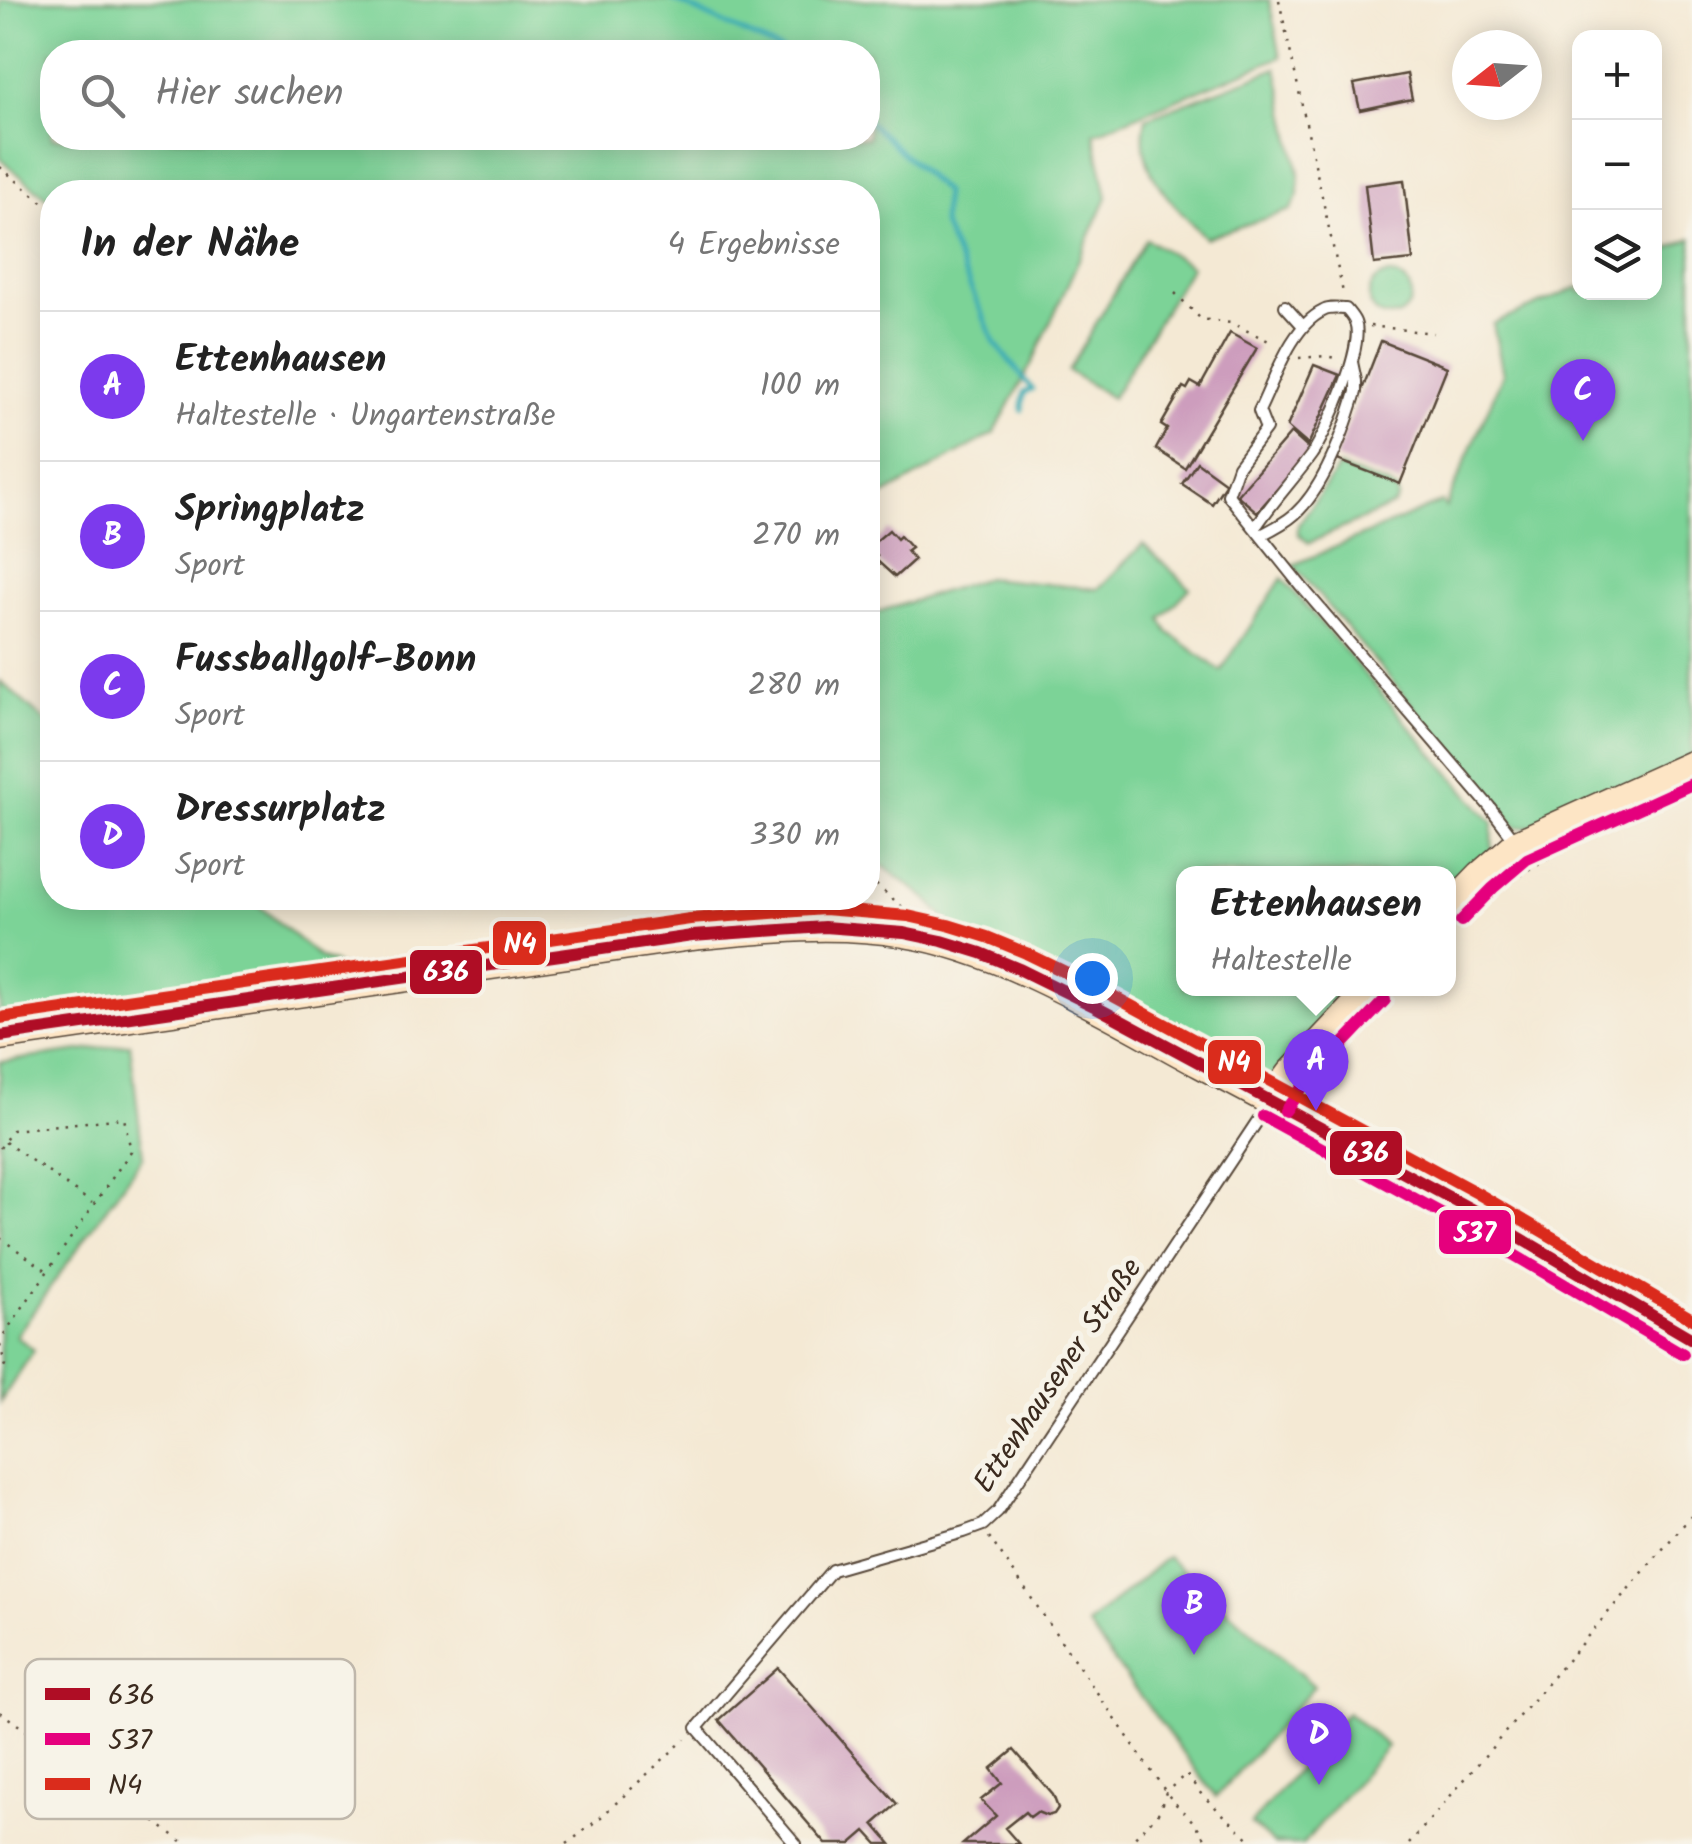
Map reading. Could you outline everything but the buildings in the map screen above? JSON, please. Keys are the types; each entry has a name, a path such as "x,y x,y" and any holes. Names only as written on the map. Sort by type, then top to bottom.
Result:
{"street":[{"path":"1456,901 1517,844 1692,765"},
{"path":"0,1036 692,936 824,926 903,932 946,942 1018,969 1085,1002 1472,1210 1692,1339"},
{"path":"1271,1101 1291,1074 1364,996"}],"lane":[{"path":"1284,306 1304,326"},
{"path":"1258,532 1272,502 1316,448 1352,362 1356,322 1346,309 1325,309 1304,326 1288,350 1259,411 1266,429 1238,466 1228,495 1301,586 1490,806 1517,844"},
{"path":"1258,532 1284,523 1299,511 1330,465 1356,392 1352,362"},
{"name":"Ettenhausener Straße","path":"697,1728 832,1570 983,1525 998,1511 1271,1101"},
{"path":"697,1728 796,1844"}],"path":[{"path":"1279,0 1346,309"},
{"path":"0,167 40,200"},
{"path":"1175,293 1201,319 1231,323 1288,350"},
{"path":"1356,328 1433,333"},
{"path":"1283,362 1306,356 1352,362"},
{"path":"1486,902 1530,868 1583,840"},
{"path":"0,1148 12,1130 124,1118 130,1151 0,1342 5,1365 0,1372"},
{"path":"4,1142 94,1204"},
{"path":"0,1238 47,1271"},
{"path":"1409,1844 1692,1514"},
{"path":"983,1525 1166,1792 1197,1824 1208,1844"},
{"path":"0,1712 25,1730"},
{"path":"567,1844 697,1728"},
{"path":"1128,1844 1159,1812 1166,1792 1186,1774 1202,1795 1254,1844"},
{"path":"151,1819 186,1844"}],"green space":[{"path":"0,0 1269,0 1281,57 1094,133 1107,197 1033,361 994,433 880,497 880,180 40,180 40,192 0,159"},
{"path":"1277,68 1299,173 1299,195 1291,210 1205,238 1169,198 1151,170 1143,137 1146,118"},
{"path":"1692,238 1692,761 1539,826 1516,827 1293,565 1442,502 1446,507 1503,374 1493,324 1572,290 1572,300 1662,300 1662,251"},
{"path":"1146,239 1191,266 1112,398 1068,371"},
{"path":"1390,275 1405,281 1411,296 1405,311 1390,317 1375,311 1369,296 1375,281"},
{"path":"1339,467 1388,485 1397,491 1398,499 1394,505 1309,543 1298,534 1298,525"},
{"path":"1143,544 1190,588 1161,619 1168,632 1221,671 1282,578 1493,823 1492,853 1456,885 1456,866 1176,866 1176,996 1349,996 1273,1075 1261,1082 959,933 926,898 880,864 880,611 986,578 1098,589"},
{"path":"0,681 40,716 40,910 264,910 319,957 349,971 0,1025"},
{"path":"130,1044 143,1156 16,1336 34,1350 0,1402 0,1062"},
{"path":"1167,1557 1314,1686 1216,1797 1087,1625"},
{"path":"1347,1712 1387,1746 1303,1844 1274,1844 1251,1824"}],"waterway":[{"path":"673,0 759,40"},
{"path":"880,132 944,192 942,223 995,343 1032,389 1024,393 1022,410"}],"transit line":[{"name":"537","path":"1461,921 1527,859 1692,784"},
{"name":"N4","path":"0,1018 690,919 811,910"},
{"name":"N4","path":"836,910 908,916 948,925 1026,953 1102,990 1477,1193 1692,1319"},
{"name":"636","path":"0,1036 692,936 824,927 904,933 981,953 1094,1006 1469,1208 1692,1339"},
{"name":"537","path":"1285,1111 1304,1085 1385,1000"},
{"name":"537","path":"1263,1116 1463,1225 1683,1354"}],"place":[{"name":"Fussballgolf-Bonn","path":"1583,441"},
{"name":"Ettenhausen","path":"1316,1111"},
{"name":"Springplatz","path":"1194,1655"},
{"name":"Dressurplatz","path":"1319,1785"}]}
